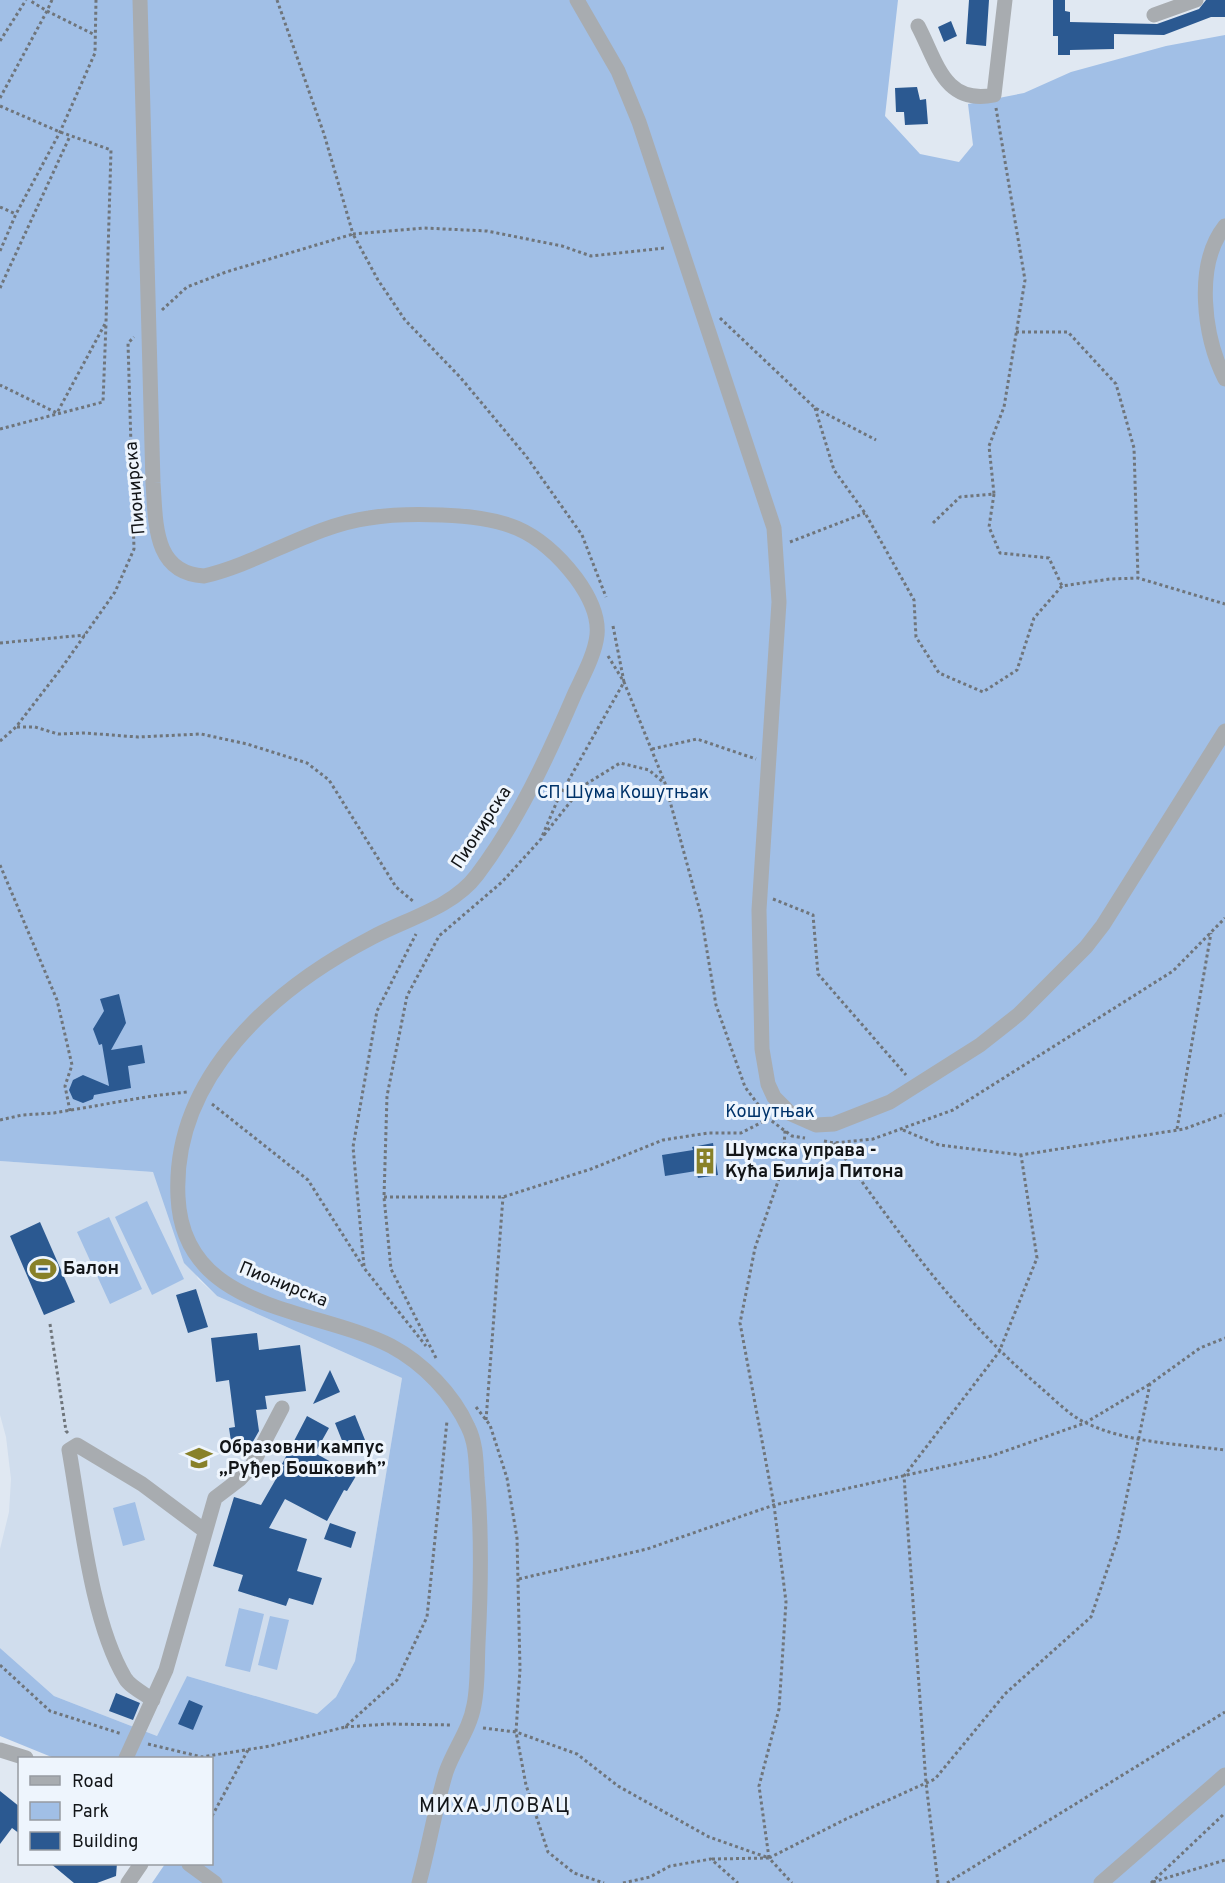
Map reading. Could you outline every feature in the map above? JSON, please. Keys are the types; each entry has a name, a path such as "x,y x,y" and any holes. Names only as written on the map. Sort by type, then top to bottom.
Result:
{"street":[{"name":"Пионирска","path":"140,0 147,324 155,516 162,550 177,570 190,576 214,574 343,523 371,517 421,514 493,519 509,523 528,533 571,571 590,601 596,622 597,639 572,701 520,808 475,878 460,892 427,912 377,934 307,974 258,1016 237,1039 200,1094 184,1138 177,1190 184,1231 193,1252 206,1268 226,1284 264,1303 373,1338 395,1348 415,1362 451,1398 471,1431 475,1449 482,1546 475,1704 447,1769 419,1883"},
{"path":"577,0 626,91 681,246 768,507 776,550 779,602 760,894 762,1049 768,1084 774,1098 791,1114 816,1125 850,1119 890,1102 916,1086 980,1045 1019,1014 1086,947 1103,925 1225,731"},
{"path":"918,26 949,86 969,98 994,95 1005,0"},
{"path":"1154,15 1196,0"},
{"path":"1225,226 1211,259 1206,296 1212,347 1225,379"},
{"path":"127,1757 153,1700 178,1632 215,1498 240,1479 251,1467 282,1408"},
{"path":"153,1700 126,1680 107,1640 90,1570 69,1450 77,1445 142,1485 206,1531"},
{"path":"0,1750 23,1757"},
{"path":"1101,1883 1225,1775"},
{"path":"128,1883 140,1865"},
{"path":"192,1865 215,1883"}],"path":[{"path":"0,41 27,0 95,35"},
{"path":"0,98 52,0"},
{"path":"0,252 16,214 60,132 95,53 96,0"},
{"path":"277,0 324,134 353,234 378,280 405,320 460,377 526,456 582,535 609,604"},
{"path":"994,95 1025,280 1004,407 989,446 994,494 989,526 1000,553 1049,558 1062,586"},
{"path":"0,106 70,136 111,150 103,402 0,429"},
{"path":"0,288 70,136"},
{"path":"0,207 16,214"},
{"path":"0,741 16,728 85,635 115,591 134,549 128,343 187,287 226,272 353,234 424,228 486,231 562,246 591,256 681,246"},
{"path":"697,297 815,408 876,440"},
{"path":"57,413 106,322"},
{"path":"1017,332 1068,332 1116,384 1134,448 1138,578"},
{"path":"0,385 57,413"},
{"path":"815,408 834,470 865,513 914,600 916,637 939,673 983,692 1017,670 1034,618 1062,586 1110,579 1138,578 1225,604"},
{"path":"933,523 960,497 994,494"},
{"path":"776,550 801,536 865,513"},
{"path":"541,839 558,799 624,682 611,615"},
{"path":"0,643 85,635"},
{"path":"597,639 624,682 665,783 701,915 716,1005 745,1087 769,1119 792,1136 834,1143 873,1138 902,1130 953,1110 1173,971 1225,918"},
{"path":"16,728 35,727 58,734 86,733 138,737 201,734 248,744 308,764 329,780 396,887 427,912 377,1011 353,1147 364,1268"},
{"path":"652,749 697,739 770,764"},
{"path":"468,904 478,902 502,882 541,839 583,786 620,763 649,770 665,783"},
{"path":"0,866 57,1000 72,1065 64,1086 70,1111"},
{"path":"760,894 813,915 818,974 916,1086"},
{"path":"1177,1130 1211,932"},
{"path":"0,1120 37,1112 70,1111 152,1095 186,1092 200,1094 308,1180 364,1268 430,1351"},
{"path":"902,1130 939,1145 1021,1155 1177,1130 1225,1114"},
{"path":"384,1197 503,1197 591,1168 663,1140 708,1132 741,1133 769,1119"},
{"path":"769,1858 759,1786 779,1709 786,1602 774,1504 740,1323 755,1248 783,1167 785,1131"},
{"path":"834,1143 916,1256 999,1352 1085,1423 1138,1439 1225,1450"},
{"path":"938,1883 926,1783 904,1476 999,1352 1036,1258 1021,1155"},
{"path":"486,1420 503,1197"},
{"path":"50,1324 66,1431 77,1445"},
{"path":"519,1579 647,1549 774,1504 991,1455 1085,1423 1150,1384 1200,1348 1225,1338"},
{"path":"623,1883 633,1882 670,1866 711,1859 769,1858 846,1819 935,1779 1005,1694 1091,1617 1118,1538 1150,1384"},
{"path":"345,1727 397,1680 426,1617 442,1455 451,1398"},
{"path":"0,1665 50,1711 136,1739 202,1757 248,1750 345,1727 388,1724 467,1726 516,1732 577,1754 618,1786 709,1837 769,1858 792,1883"},
{"path":"948,1883 1225,1712"},
{"path":"213,1814 248,1750"},
{"path":"1151,1883 1225,1813"},
{"path":"711,1859 738,1883"},
{"path":"1151,1883 1225,1860"}],"shaded area":[{"name":"Образовни кампус „Руђер Бошковић”","path":"0,1161 153,1172 198,1279 217,1296 402,1378 355,1661 336,1697 317,1714 187,1676 157,1736 54,1696 0,1648 0,1549 9,1512 11,1479 6,1437 0,1415"}],"green space":[{"name":"Кошутњак","path":"0,0 898,0 885,116 920,154 959,162 973,145 968,104 1024,93 1071,72 1166,46 1225,35 1225,1883 152,1883 164,1865 213,1865 213,1757 52,1757 0,1736 0,1648 54,1696 157,1736 187,1676 317,1714 336,1697 355,1661 402,1378 217,1296 184,1263 153,1172 0,1161"},
{"path":"147,1201 184,1279 152,1295 115,1217"},
{"path":"109,1217 142,1289 110,1304 77,1232"},
{"path":"135,1502 145,1540 123,1546 113,1508"},
{"path":"239,1608 264,1614 250,1672 225,1666"},
{"path":"270,1616 289,1620 277,1670 258,1665"}],"building":[{"path":"969,0 989,0 986,46 966,44"},
{"path":"1053,0 1065,0 1065,11 1070,12 1070,22 1157,24 1199,9 1206,0 1225,0 1225,17 1211,17 1164,35 1114,34 1114,49 1070,50 1070,55 1058,55 1058,36 1053,36"},
{"path":"951,21 957,36 944,42 938,27"},
{"path":"917,87 920,100 926,99 928,124 905,125 904,112 896,112 895,88"},
{"path":"119,994 126,1023 111,1050 142,1045 145,1063 128,1066 131,1088 94,1095 93,1099 83,1103 73,1099 69,1090 73,1080 83,1075 109,1086 102,1044 99,1045 93,1029 104,1011 100,999"},
{"path":"713,1143 718,1175 698,1178 696,1171 665,1176 662,1155 693,1150 692,1147"},
{"name":"Балон","path":"40,1222 75,1302 44,1315 10,1236"},
{"path":"196,1289 208,1327 188,1333 176,1295"},
{"path":"257,1333 259,1350 300,1345 306,1391 265,1396 267,1409 256,1410 259,1431 251,1445 232,1448 229,1428 235,1427 229,1380 216,1382 211,1338"},
{"path":"330,1370 340,1392 313,1404"},
{"path":"355,1415 367,1445 347,1453 335,1423"},
{"path":"307,1416 329,1428 315,1453 356,1476 347,1491 344,1490 327,1521 285,1499 269,1528 307,1539 297,1571 322,1578 313,1605 289,1598 286,1606 238,1591 243,1575 213,1566 234,1497 261,1505 284,1465 282,1464"},
{"path":"330,1523 356,1532 351,1548 324,1539"},
{"path":"116,1693 140,1703 133,1720 109,1711"},
{"path":"189,1700 203,1706 193,1730 178,1724"},
{"path":"0,1791 18,1805 18,1832 12,1828 0,1844"},
{"path":"52,1865 117,1865 116,1876 97,1883 74,1883"}],"place":[{"name":"Шумска управа - Кућа Билија Питона","path":"705,1161"},
{"name":"Балон","path":"43,1269"},
{"name":"Образовни кампус „Руђер Бошковић”","path":"199,1458"}],"district":[{"name":"МИХАЈЛОВАЦ","path":"495,1807"}],"park label":[{"name":"СП Шума Кошутњак","path":"623,793"}]}
